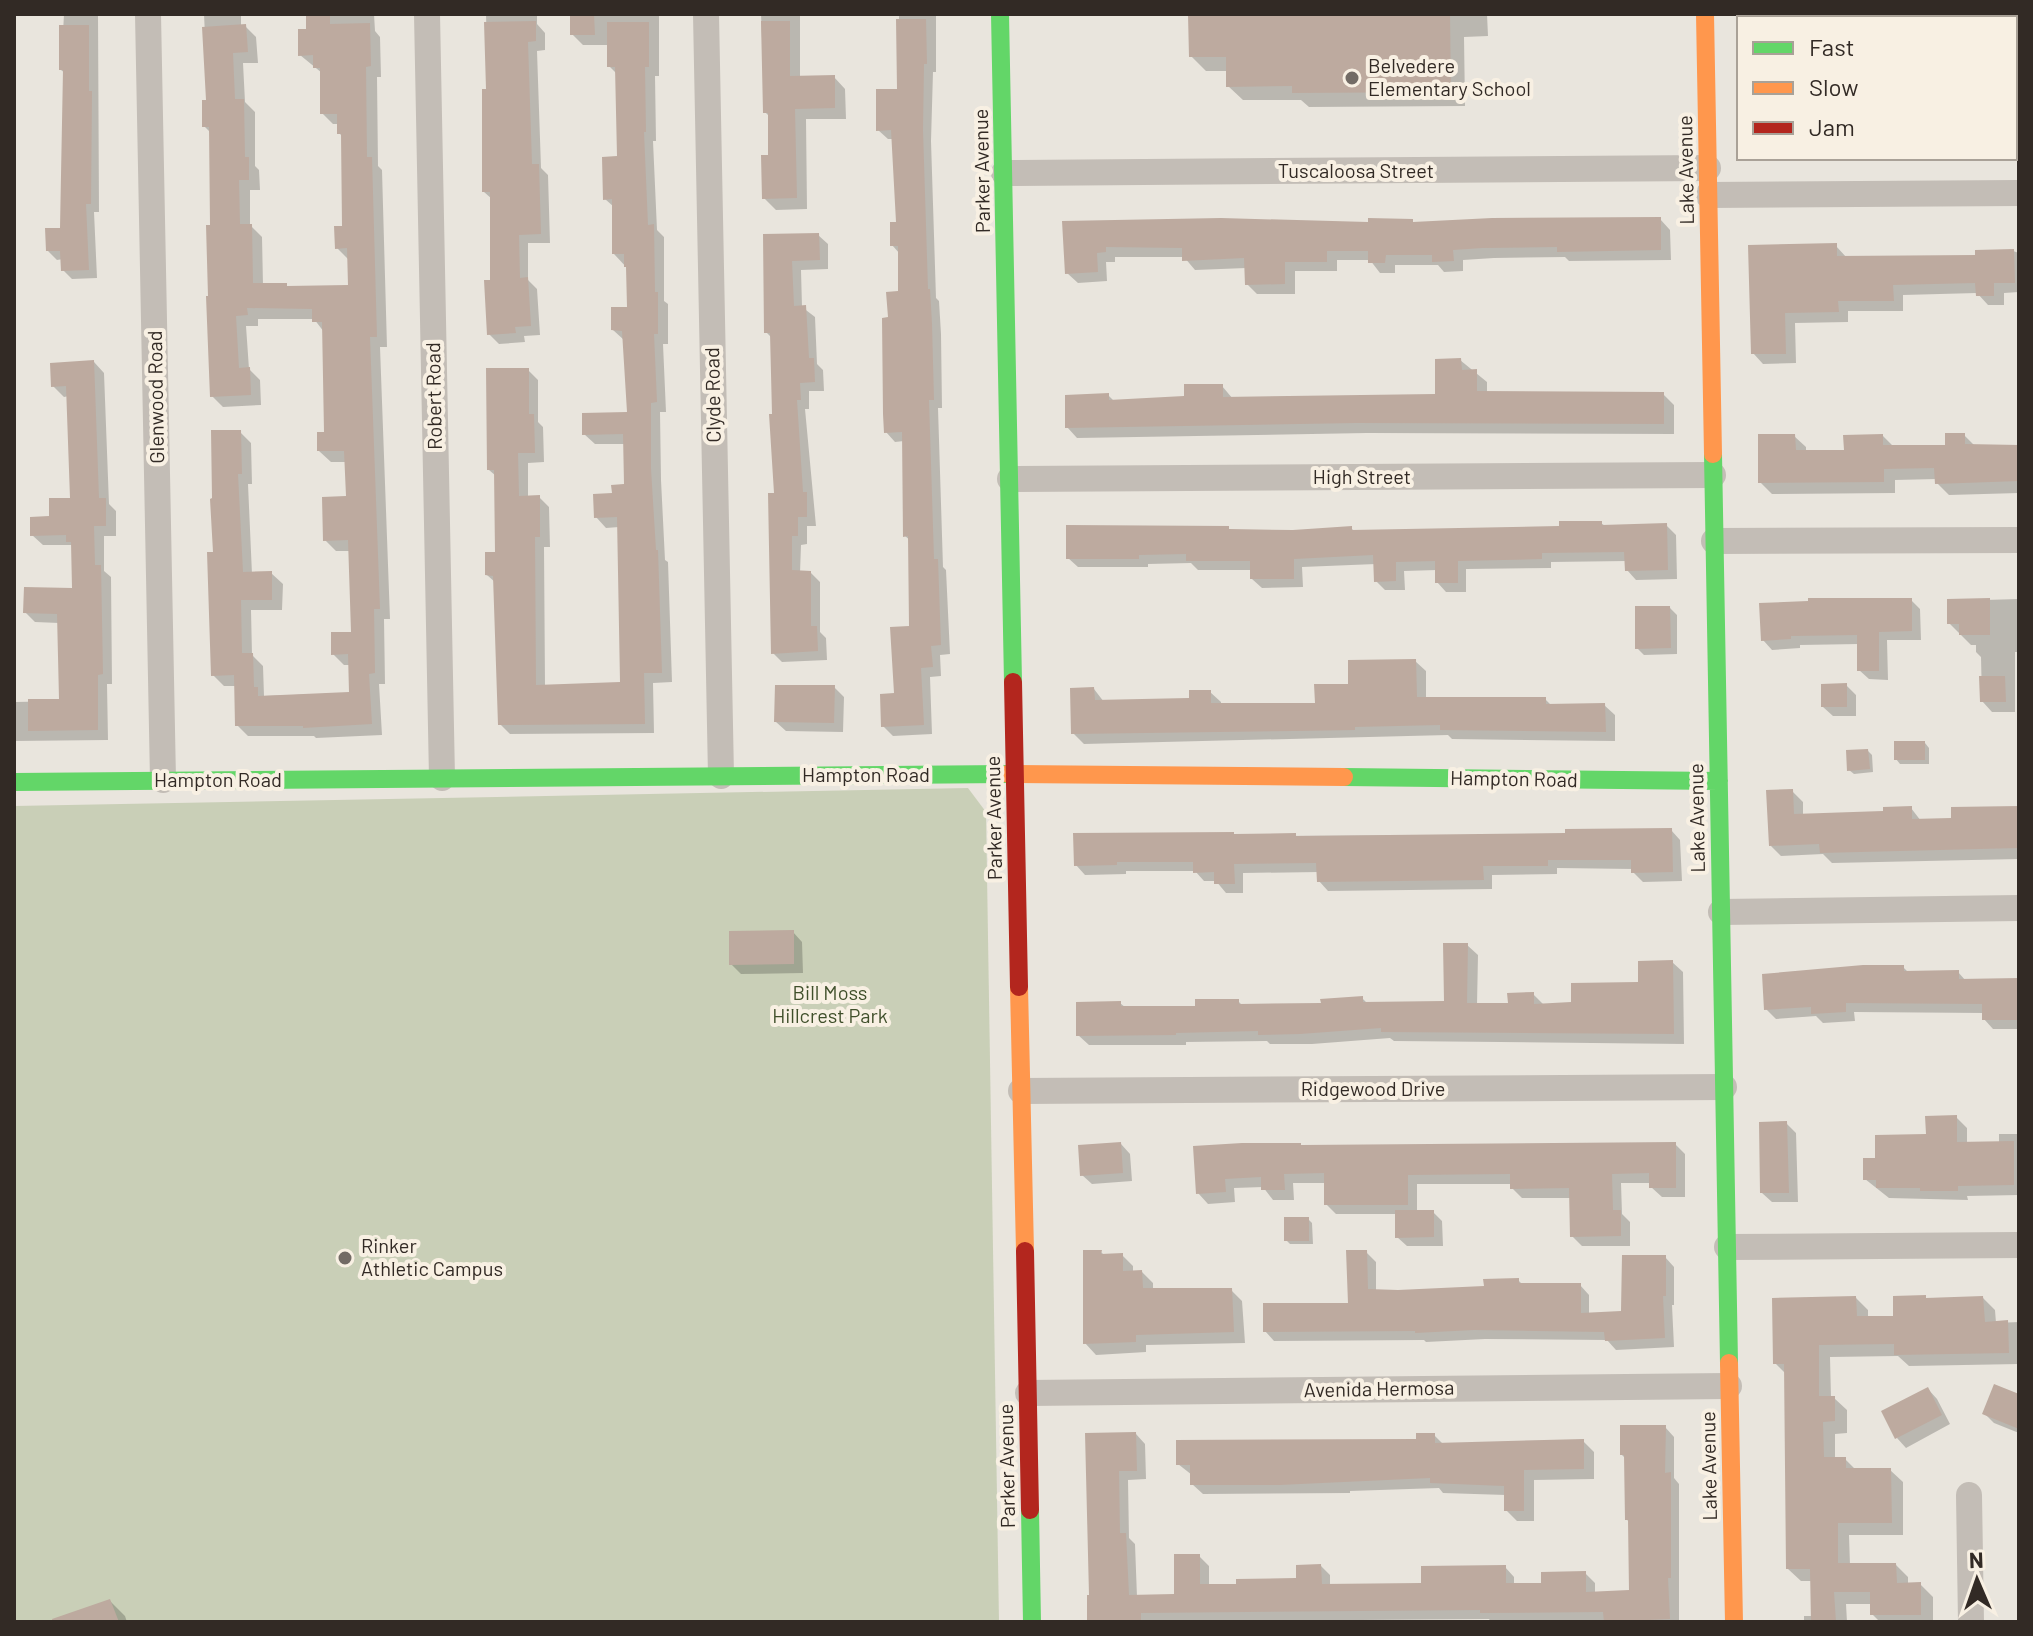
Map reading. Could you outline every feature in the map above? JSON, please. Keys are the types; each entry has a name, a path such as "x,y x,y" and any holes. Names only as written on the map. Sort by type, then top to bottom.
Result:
{"street":[{"name":"Glenwood Road","path":"148,14 163,780"},
{"name":"Robert Road","path":"427,14 442,778"},
{"name":"Clyde Road","path":"706,14 721,776"},
{"name":"Parker Avenue","path":"1000,14 1032,1622"},
{"name":"Lake Avenue","path":"1705,14 1734,1622"},
{"name":"Tuscaloosa Street","path":"1004,173 1708,168"},
{"path":"1708,195 2019,193"},
{"name":"High Street","path":"1010,479 1713,475"},
{"path":"1714,541 2019,540"},
{"name":"Hampton Road","path":"14,782 1016,774 1719,781"},
{"path":"1721,912 2019,908"},
{"name":"Ridgewood Drive","path":"1021,1091 1724,1087"},
{"path":"1727,1247 2019,1245"},
{"name":"Avenida Hermosa","path":"1028,1393 1729,1386"},
{"path":"1969,1495 1971,1622"}],"green space":[{"name":"Rinker Athletic Campus","path":"968,788 986,812 999,1622 14,1622 14,806"}],"building":[{"path":"306,14 330,14 330,24 370,23 371,66 366,67 367,157 372,157 377,337 370,337 380,609 374,609 375,673 369,674 372,724 303,728 235,726 234,675 211,676 207,552 213,552 211,430 241,430 242,474 238,474 243,572 272,571 272,600 241,600 242,653 253,653 254,687 258,687 258,696 349,692 348,654 331,655 331,632 351,632 348,540 323,541 322,497 346,496 344,451 317,451 317,432 324,432 322,322 312,322 312,309 247,308 248,315 236,316 239,368 250,367 251,395 210,397 206,296 206,225 210,225 209,127 202,127 202,100 206,100 202,27 246,24 248,52 233,53 235,99 244,99 245,157 249,157 249,180 239,180 240,224 252,224 253,283 348,285 347,248 335,249 334,226 342,226 341,134 337,134 337,114 320,114 320,68 313,68 313,55 298,56 298,29 306,29"},
{"path":"570,14 594,14 595,35 570,35"},
{"path":"1188,14 1450,14 1451,92 1292,93 1292,86 1226,87 1226,57 1189,57"},
{"path":"896,19 926,19 923,130 934,400 929,400 934,559 938,559 941,645 931,646 933,667 921,668 924,725 881,727 880,694 894,693 890,627 909,626 908,536 903,537 902,432 884,433 883,414 882,318 888,317 886,292 898,291 898,246 890,246 890,222 896,222 891,130 876,131 876,89 897,89"},
{"path":"536,21 536,41 528,42 532,164 539,164 541,234 519,235 520,278 528,277 531,326 515,327 516,333 487,335 484,280 490,280 490,192 482,192 482,89 486,89 484,22"},
{"path":"761,21 790,21 790,76 835,75 835,108 795,109 797,198 762,199 761,155 768,155 768,113 763,113"},
{"path":"607,22 649,22 644,132 648,225 654,224 655,292 658,292 658,334 654,334 657,402 651,403 651,469 658,550 662,673 644,673 645,724 498,725 493,576 485,575 485,552 495,552 494,470 487,470 486,368 529,368 529,414 534,414 535,453 518,453 519,496 540,495 540,537 535,537 536,685 620,682 617,517 594,518 593,494 612,493 611,485 624,484 623,434 582,435 582,413 627,412 622,331 611,330 611,307 627,307 626,267 624,254 612,254 612,199 603,200 602,157 617,156 615,67 607,67"},
{"path":"59,25 89,25 91,204 86,204 89,270 61,271 60,251 46,251 45,228 60,228 63,70 59,70"},
{"path":"1661,217 1661,250 1557,252 1557,247 1482,248 1453,250 1454,261 1432,262 1432,255 1386,255 1385,263 1368,263 1368,251 1327,251 1327,262 1285,262 1285,284 1245,285 1244,258 1182,261 1182,248 1106,247 1106,252 1097,253 1098,272 1065,274 1062,221 1221,218 1368,222 1368,218 1413,219 1413,222 1492,218"},
{"path":"819,233 820,260 792,261 794,306 806,305 809,358 814,358 815,382 800,383 801,400 797,400 807,517 798,517 798,536 792,536 792,570 811,571 811,626 817,626 818,651 771,654 768,493 774,493 769,414 772,414 770,333 764,333 763,234"},
{"path":"1837,243 1837,256 1975,255 1975,250 2014,249 2015,283 1994,283 1994,296 1976,296 1975,283 1893,285 1894,301 1838,301 1839,312 1785,313 1786,354 1751,354 1748,245"},
{"path":"1461,358 1462,370 1477,369 1477,391 1664,392 1664,424 1356,423 1065,428 1065,395 1109,393 1109,400 1184,396 1184,384 1223,384 1223,397 1435,394 1435,359"},
{"path":"94,360 99,498 106,498 106,526 94,526 95,565 101,565 103,674 98,675 98,730 28,731 28,699 59,699 57,614 23,613 24,587 72,588 71,542 66,542 66,535 30,536 30,517 49,516 49,498 70,498 66,386 51,387 50,363"},
{"path":"1945,433 1965,433 1965,444 2019,445 2019,481 1935,484 1934,468 1884,469 1884,482 1758,483 1758,434 1795,434 1796,450 1844,450 1843,435 1883,434 1883,445 1945,445"},
{"path":"1559,521 1602,521 1602,525 1667,523 1668,570 1625,571 1624,552 1542,553 1542,559 1458,561 1458,583 1435,583 1435,561 1396,562 1396,581 1374,582 1373,555 1294,559 1294,579 1250,579 1250,561 1186,561 1186,554 1139,555 1139,559 1066,559 1066,525 1229,526 1229,529 1293,530 1352,526 1352,530 1559,526"},
{"path":"1808,598 1912,598 1912,631 1879,632 1879,671 1857,671 1857,635 1791,636 1791,639 1761,641 1759,603 1808,601"},
{"path":"1990,598 1990,635 1959,635 1959,624 1947,624 1947,599"},
{"path":"1635,606 1670,606 1671,648 1635,649"},
{"path":"1416,659 1417,697 1546,697 1546,704 1605,703 1606,732 1440,730 1440,725 1355,727 1355,730 1071,734 1070,688 1094,687 1095,700 1189,698 1189,690 1211,690 1211,703 1315,703 1314,684 1348,684 1348,660"},
{"path":"1979,676 2005,676 2006,702 1980,702"},
{"path":"1847,683 1847,707 1821,707 1821,684"},
{"path":"775,685 835,685 834,723 774,722"},
{"path":"1894,741 1925,741 1925,760 1894,760"},
{"path":"1868,749 1870,769 1847,771 1846,750"},
{"path":"1793,789 1794,814 1883,811 1883,807 1912,806 1912,819 1951,818 1951,807 2019,806 2019,848 1820,853 1819,844 1769,846 1766,790"},
{"path":"1672,828 1673,872 1631,873 1631,860 1548,860 1548,866 1483,866 1484,880 1317,882 1316,863 1234,864 1235,884 1214,884 1214,872 1193,873 1193,862 1117,862 1117,865 1074,866 1073,833 1234,832 1296,833 1296,836 1565,833 1565,829"},
{"path":"794,930 794,964 729,965 729,931"},
{"path":"1443,943 1468,943 1467,1003 1508,1003 1507,993 1534,992 1534,1004 1571,1002 1571,983 1638,982 1638,961 1673,960 1674,1034 1381,1032 1381,1028 1300,1034 1258,1035 1258,1031 1076,1036 1076,1002 1121,1001 1121,1006 1195,1006 1195,999 1239,999 1239,1004 1321,1003 1320,999 1363,996 1363,1002 1444,1001"},
{"path":"1863,965 1904,965 1904,971 1959,970 1959,979 2019,978 2019,1020 1982,1020 1982,1004 1846,1003 1846,1012 1811,1014 1811,1007 1764,1010 1762,974"},
{"path":"1957,1115 1957,1142 2014,1141 2014,1185 1958,1186 1958,1191 1920,1191 1920,1188 1876,1188 1876,1180 1863,1180 1863,1158 1875,1158 1875,1135 1926,1134 1925,1116"},
{"path":"1787,1121 1789,1193 1760,1193 1759,1122"},
{"path":"1121,1142 1123,1173 1080,1176 1078,1145"},
{"path":"1676,1142 1676,1188 1649,1188 1649,1173 1612,1174 1613,1210 1621,1210 1621,1236 1570,1237 1569,1188 1510,1189 1510,1174 1408,1175 1408,1205 1324,1205 1324,1173 1284,1174 1285,1190 1261,1190 1261,1177 1225,1179 1226,1192 1196,1194 1193,1146 1242,1143"},
{"path":"1395,1210 1434,1210 1434,1237 1395,1238"},
{"path":"1284,1217 1309,1217 1309,1241 1284,1241"},
{"path":"1083,1250 1102,1250 1101,1254 1123,1253 1123,1271 1142,1270 1143,1288 1232,1288 1234,1332 1136,1335 1136,1342 1083,1344"},
{"path":"1346,1250 1367,1250 1368,1289 1484,1286 1483,1279 1519,1278 1519,1283 1581,1283 1581,1313 1621,1311 1622,1255 1666,1255 1666,1296 1663,1296 1665,1338 1605,1341 1604,1332 1474,1330 1415,1333 1263,1332 1263,1303 1348,1303"},
{"path":"1926,1295 1926,1298 1983,1296 1985,1322 2008,1320 2009,1353 1894,1355 1894,1344 1819,1345 1819,1396 1835,1396 1835,1421 1823,1422 1824,1457 1846,1457 1846,1468 1891,1468 1892,1523 1838,1523 1838,1563 1896,1563 1897,1583 1921,1582 1921,1615 1870,1615 1870,1592 1834,1592 1836,1622 1811,1622 1810,1569 1786,1569 1784,1364 1773,1364 1772,1298 1856,1296 1857,1316 1893,1316 1893,1296"},
{"path":"1994,1384 2019,1394 2019,1429 1982,1414"},
{"path":"1928,1387 1942,1415 1895,1439 1881,1411"},
{"path":"1620,1425 1666,1425 1665,1473 1671,1472 1670,1619 1604,1622 1603,1612 1480,1613 1480,1610 1141,1613 1141,1622 1087,1622 1085,1433 1136,1432 1137,1471 1119,1471 1120,1533 1126,1533 1129,1595 1174,1594 1174,1554 1200,1554 1200,1584 1236,1584 1236,1579 1296,1578 1296,1565 1321,1564 1322,1584 1421,1583 1421,1566 1506,1565 1506,1583 1541,1583 1541,1572 1586,1571 1586,1592 1629,1590 1628,1520 1625,1520 1624,1455 1620,1455"},
{"path":"1416,1433 1435,1433 1435,1443 1584,1439 1584,1469 1524,1470 1524,1511 1504,1511 1504,1486 1430,1483 1430,1478 1279,1485 1190,1485 1190,1465 1176,1465 1176,1440 1416,1439"},
{"path":"110,1599 119,1622 53,1622 52,1619"}],"traffic: fast":[{"path":"1000,14 1013,682"},
{"path":"1713,454 1729,1363"},
{"path":"14,782 1008,774"},
{"path":"1344,777 1719,781"},
{"path":"1030,1510 1032,1622"}],"traffic: slow":[{"path":"1705,14 1713,454"},
{"path":"1008,774 1344,777"},
{"path":"1019,987 1025,1251"},
{"path":"1729,1363 1734,1622"}],"traffic: jam":[{"path":"1013,682 1019,987"},
{"path":"1025,1251 1030,1510"}],"place":[{"name":"Belvedere Elementary School","path":"1352,78"},
{"name":"Rinker Athletic Campus","path":"345,1258"}],"park label":[{"name":"Bill Moss Hillcrest Park","path":"830,1004"}]}
